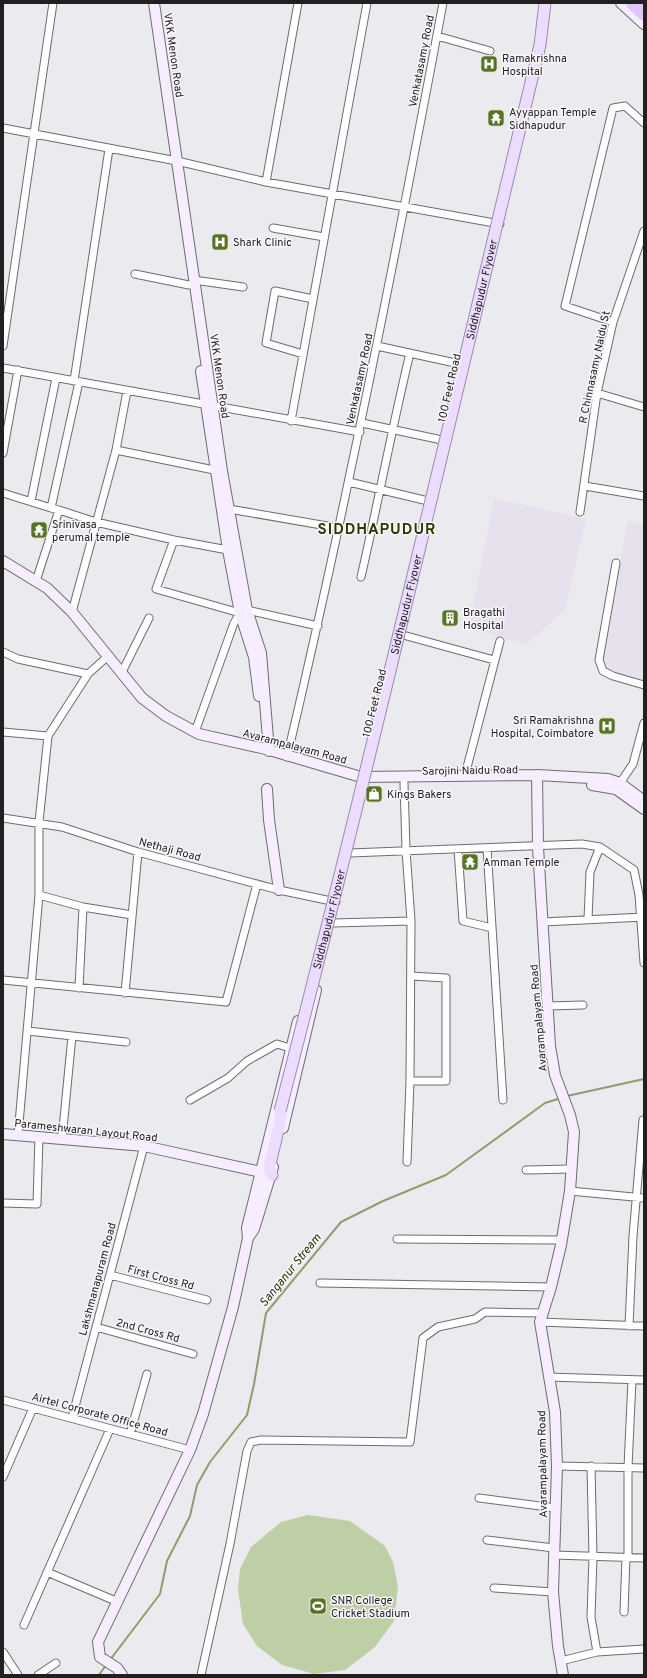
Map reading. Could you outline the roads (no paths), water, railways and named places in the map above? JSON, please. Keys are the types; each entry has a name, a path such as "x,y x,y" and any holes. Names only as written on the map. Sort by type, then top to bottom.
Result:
{"highway":[{"path":"632,3 644,14"}],"main road":[{"name":"Siddhapudur Flyover","path":"266,1174 269,1168 280,1111 331,912 451,420 540,45 545,3"},
{"name":"Siddhapudur Flyover","path":"264,1155 274,1137"}],"street":[{"path":"3,346 53,3"},
{"name":"VKK Menon Road","path":"149,3 192,282 228,550 243,612 261,653 267,750"},
{"name":"VKK Menon Road","path":"154,3 174,160"},
{"path":"266,182 298,3"},
{"path":"291,421 367,3"},
{"name":"Venkatasamy Road","path":"287,757 318,626 362,423 443,3"},
{"name":"100 Feet Road","path":"365,779 403,635 497,223 537,40 540,3"},
{"name":"100 Feet Road","path":"365,779 460,364 543,45 550,3"},
{"path":"620,3 644,24"},
{"path":"437,36 490,51"},
{"path":"613,322 565,306 613,108 626,106 644,123"},
{"path":"3,128 174,160 266,182 497,223"},
{"path":"51,508 76,382 109,149"},
{"path":"273,228 324,237"},
{"name":"R Chinnasamy Naidu St","path":"580,512 585,486 588,451 597,393 613,322 644,231"},
{"path":"135,274 192,282 242,286"},
{"path":"303,354 266,343 275,291 313,299"},
{"path":"377,346 460,364"},
{"path":"361,578 381,491 392,429 410,353"},
{"path":"3,368 127,392 209,403 291,421 360,432"},
{"path":"3,454 18,370"},
{"path":"31,501 56,378"},
{"path":"72,612 116,450 127,392"},
{"path":"597,393 644,407"},
{"path":"362,423 442,440"},
{"path":"116,450 218,471"},
{"name":"VKK Menon Road","path":"218,471 229,509 243,612"},
{"path":"349,482 381,491 428,501"},
{"path":"585,486 644,496"},
{"path":"3,492 96,522 174,540 228,550"},
{"path":"229,509 339,528"},
{"path":"36,581 59,510"},
{"path":"174,540 156,589 243,612 318,626"},
{"name":"Avarampalayam Road","path":"3,561 47,588 72,612 107,657 142,698 166,716 195,732 267,750 365,779 465,776 537,779 538,847 550,1046 555,1075 570,1115 574,1132 570,1191 562,1240 551,1287 540,1318 548,1377 555,1412 557,1466 553,1592 563,1675"},
{"path":"616,563 600,660 603,671 613,676 644,685"},
{"path":"195,732 234,623 243,612"},
{"path":"121,674 149,618"},
{"path":"403,635 494,660"},
{"path":"465,776 500,641"},
{"path":"3,652 18,659 88,674"},
{"path":"18,1135 39,895 39,822 48,736 88,674 107,657"},
{"path":"618,786 633,764 644,723"},
{"path":"3,732 48,736"},
{"path":"266,1174 264,1155 290,1048 350,853 365,779"},
{"path":"119,1672 100,1657 98,1642 190,1450 203,1414 233,1307 248,1238 254,1229 266,1174 333,922 334,902 365,779"},
{"name":"Sarojini Naidu Road","path":"365,779 404,783 537,779"},
{"path":"537,779 618,786 644,801"},
{"path":"404,783 406,850 412,921 410,1081 407,1162"},
{"path":"618,786 644,809"},
{"path":"267,789 269,820 279,890"},
{"name":"Nethaji Road","path":"3,818 39,822 62,827 138,852 279,890 334,902"},
{"path":"350,853 406,850 538,847 582,844 600,848 634,870 642,917 644,963"},
{"path":"487,848 503,1100"},
{"path":"588,919 590,872 600,848"},
{"path":"458,849 463,921 492,928"},
{"path":"125,993 138,852"},
{"path":"3,980 226,1002 257,884"},
{"path":"39,895 83,907 132,915"},
{"path":"79,988 83,907"},
{"path":"543,922 642,917"},
{"path":"333,922 412,921"},
{"path":"410,1081 446,1081 446,978 411,976"},
{"path":"548,1006 583,1004"},
{"path":"28,1031 126,1042"},
{"path":"62,1139 72,1036"},
{"path":"190,1100 228,1078 247,1061 277,1044 290,1048"},
{"path":"629,1326 636,1197 643,1120"},
{"name":"Parameshwaran Layout Road","path":"3,1134 144,1146 266,1174"},
{"path":"3,1203 37,1204 39,1137"},
{"name":"Lakshmanapuram Road","path":"72,1418 144,1146"},
{"path":"526,1170 571,1169"},
{"path":"570,1191 644,1198"},
{"path":"397,1239 562,1240"},
{"name":"First Cross Rd","path":"110,1275 207,1300"},
{"path":"320,1282 551,1287"},
{"path":"201,1675 230,1544 246,1451 251,1442 261,1440 410,1442 423,1338 438,1327 475,1319 485,1312 629,1326 644,1326"},
{"name":"2nd Cross Rd","path":"96,1327 194,1354"},
{"path":"130,1434 147,1374"},
{"path":"548,1377 644,1380"},
{"path":"624,1612 632,1380"},
{"name":"Airtel Corporate Office Road","path":"3,1400 190,1450"},
{"path":"3,1477 33,1408"},
{"path":"24,1625 110,1429"},
{"path":"557,1466 644,1468"},
{"path":"591,1466 593,1557 591,1617 597,1652"},
{"path":"479,1498 555,1508"},
{"path":"487,1540 554,1552 593,1557 644,1558"},
{"path":"47,1572 118,1602"},
{"path":"494,1588 553,1592"},
{"path":"561,1661 597,1652 644,1649"},
{"path":"3,1652 18,1675"},
{"path":"38,1675 56,1663"}],"waterway":[{"name":"Sanganur Stream","path":"567,1096 644,1079"},
{"name":"Sanganur Stream","path":"110,1660 160,1594 167,1561 190,1516 197,1485 210,1462 247,1415 254,1384 266,1313 341,1222 383,1201 446,1175 545,1103 561,1098"},
{"name":"Sanganur Stream","path":"99,1675 106,1665"}],"place":[{"name":"Ramakrishna Hospital","path":"489,64"},
{"name":"Ayyappan Temple Sidhapudur","path":"496,118"},
{"name":"Shark Clinic","path":"220,242"},
{"name":"Srinivasa perumal temple","path":"39,530"},
{"name":"Bragathi Hospital","path":"450,618"},
{"name":"Sri Ramakrishna Hospital, Coimbatore","path":"607,726"},
{"name":"Kings Bakers","path":"374,794"},
{"name":"Amman Temple","path":"470,862"},
{"name":"SNR College Cricket Stadium","path":"318,1606"}],"district":[{"name":"SIDDHAPUDUR","path":"377,529"}]}
